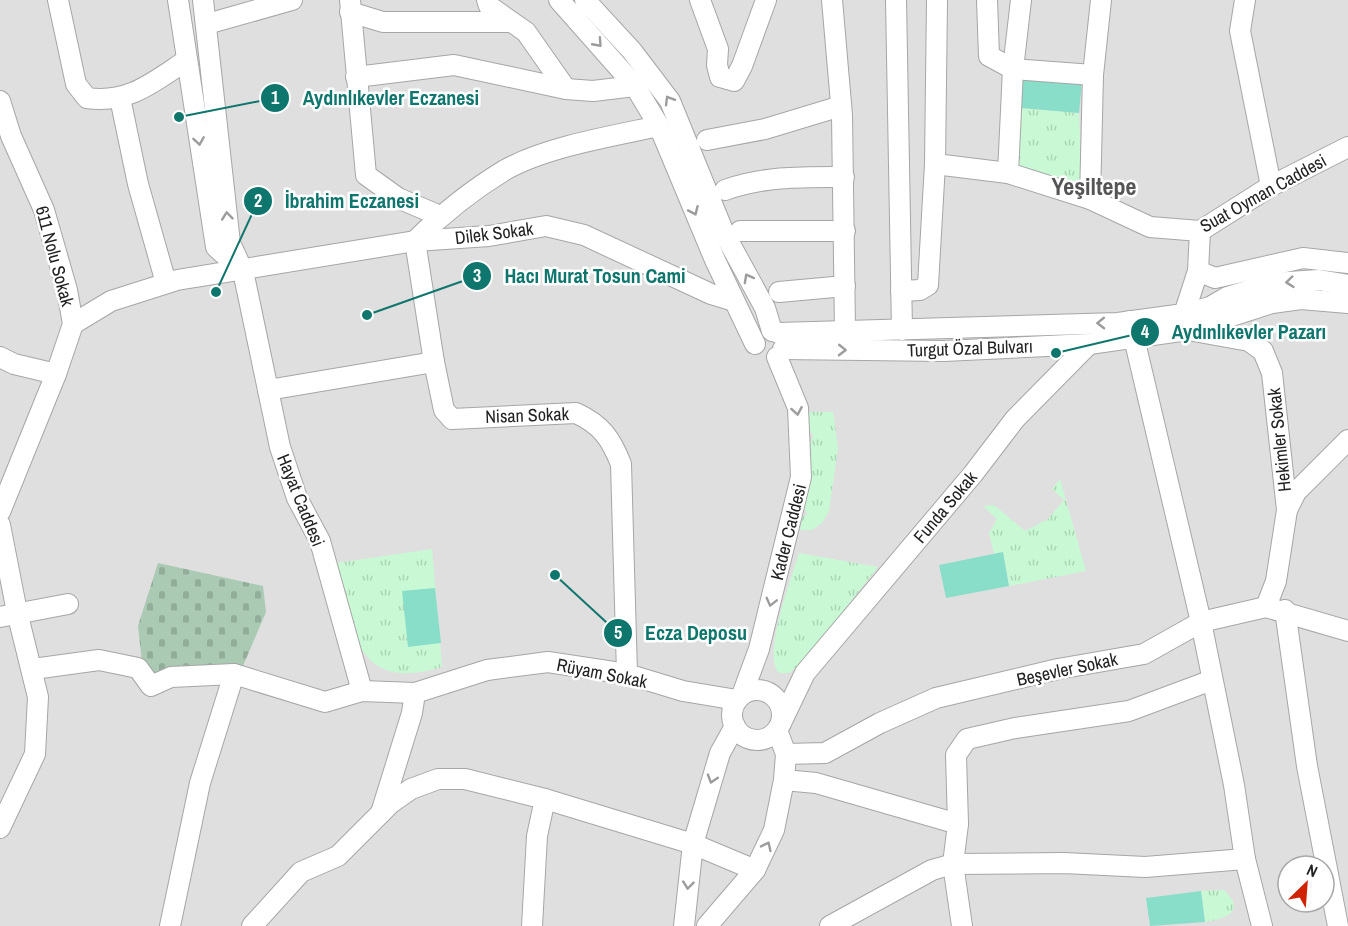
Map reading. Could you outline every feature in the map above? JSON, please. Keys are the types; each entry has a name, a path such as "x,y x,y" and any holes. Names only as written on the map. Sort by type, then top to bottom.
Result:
{"street":[{"path":"58,0 76,84 87,98 109,101 136,93 187,60"},
{"path":"178,0 216,247 243,271"},
{"name":"Hayat Caddesi","path":"203,0 230,243 243,271 280,447 297,498 320,542 362,691"},
{"path":"207,24 292,0"},
{"path":"487,0 489,6 526,32 566,89"},
{"name":"Turgut Özal Bulvarı","path":"559,0 635,86 659,126 734,301 762,357 772,359 777,342"},
{"path":"585,0 632,51 670,101 724,233 765,308 777,342"},
{"path":"700,0 718,49 717,65 720,77 734,81 742,66 766,0"},
{"path":"832,0 841,106 844,177 845,331"},
{"path":"896,0 902,330"},
{"path":"901,291 920,290 928,285 935,164 937,0"},
{"path":"987,0 989,56 1013,69 1093,75"},
{"path":"1008,173 1013,69 1021,0"},
{"path":"1090,199 1093,75 1101,0"},
{"path":"1245,0 1240,31 1271,186"},
{"path":"440,216 398,198 366,175 350,6 383,21 509,22"},
{"path":"356,77 454,65 566,89 593,91 635,86"},
{"path":"120,98 138,184 166,283"},
{"name":"611 Nolu Sokak","path":"0,101 5,139 44,210 73,324 56,374 0,512"},
{"path":"707,140 765,129 841,106"},
{"path":"415,241 440,216 506,170 572,145 659,126"},
{"name":"Suat Oyman Caddesi","path":"935,164 1008,173 1090,199 1150,227 1200,231 1271,186 1348,147"},
{"path":"725,190 746,182 771,178 844,177"},
{"name":"Dilek Sokak","path":"73,324 111,301 166,283 415,241 489,236 546,226 584,235 711,294 734,301"},
{"path":"740,231 844,231"},
{"path":"1186,322 1198,271 1200,231"},
{"name":"Nisan Sokak","path":"415,241 444,410 453,419 576,413 594,421 611,438 621,464 627,674"},
{"path":"1198,271 1215,278 1303,258 1348,262"},
{"name":"Turgut Özal Bulvarı","path":"1186,322 1227,297 1275,283 1320,280 1348,285"},
{"path":"779,292 845,286"},
{"name":"Turgut Özal Bulvarı","path":"777,342 845,331 1131,330 1186,322 1301,299 1348,303"},
{"name":"Hekimler Sokak","path":"1186,322 1249,341 1263,351 1272,373 1287,510 1276,581 1266,607"},
{"path":"1131,330 1201,622 1234,785 1245,859 1262,926"},
{"name":"Turgut Özal Bulvarı","path":"777,342 944,351 1089,344 1131,330"},
{"name":"Kader Caddesi","path":"735,726 732,717 759,649 801,477 798,408 777,342"},
{"name":"Funda Sokak","path":"779,727 805,673 973,474 1015,419 1089,344"},
{"path":"0,357 14,364 56,374"},
{"path":"268,390 434,362"},
{"path":"1287,510 1296,492 1348,440"},
{"path":"0,525 9,615 33,669 38,698 35,754 0,828"},
{"path":"9,615 68,604"},
{"name":"Beşevler Sokak","path":"786,754 825,753 880,723 936,698 1058,669 1143,654 1201,622 1266,607 1286,610 1348,631"},
{"path":"1286,610 1307,765 1338,926"},
{"name":"Kader Caddesi","path":"707,926 755,870 774,830 784,780 786,754 779,727 783,712 767,693 759,649"},
{"name":"Rüyam Sokak","path":"33,669 99,660 129,664 138,669 151,686 171,677 234,674 326,702 362,691 415,693 487,670 548,662 627,674 683,692 740,698"},
{"name":"Funda Sokak","path":"767,693 805,673"},
{"path":"170,926 200,783 234,674"},
{"path":"962,926 953,864 958,824 956,755 967,739 1015,728 1129,711 1212,680"},
{"path":"381,813 412,713 415,693"},
{"path":"740,698 767,693"},
{"path":"684,926 693,843 720,753 735,726 744,736 758,740 772,736 779,727"},
{"path":"252,926 301,872 338,856 381,813 411,789 438,779 465,779 545,799 693,843 755,870"},
{"path":"784,780 816,783 958,824"},
{"path":"532,926 537,836 545,799"},
{"path":"830,926 932,870 953,864 1064,863 1145,867 1245,859"}],"shaded area":[{"path":"0,0 1348,0 1348,926 0,926"}],"green space":[{"path":"1023,76 1082,82 1079,113 1021,108"},
{"path":"1021,108 1079,113 1082,187 1016,167"},
{"path":"809,412 833,412 838,448 829,511 822,523 812,530 800,530 802,517 808,514 802,505 807,443 812,441 813,435 807,426"},
{"path":"1060,479 1086,571 1009,586 1003,553 994,554 989,533 997,519 983,506 994,505 1025,531 1048,519 1064,500 1052,489"},
{"path":"432,549 442,667 413,673 391,671 374,663 362,650 353,632 336,563"},
{"path":"1003,552 1009,586 946,598 939,565"},
{"path":"799,553 878,567 803,662 789,673 779,673 774,650 776,633"},
{"path":"158,563 263,586 266,612 243,666 149,674 143,671 138,626"},
{"path":"435,588 441,643 408,647 402,591"},
{"path":"1224,890 1234,904 1231,913 1220,919 1205,922 1201,891"},
{"path":"1201,891 1205,922 1150,926 1146,898"}],"place":[{"name":"Aydınlıkevler Eczanesi","path":"179,117"},
{"name":"İbrahim Eczanesi","path":"216,292"},
{"name":"Hacı Murat Tosun Cami","path":"367,315"},
{"name":"Aydınlıkevler Pazarı","path":"1056,353"},
{"name":"Ecza Deposu","path":"555,575"}],"district":[{"name":"Yeşiltepe","path":"1094,186"}]}
